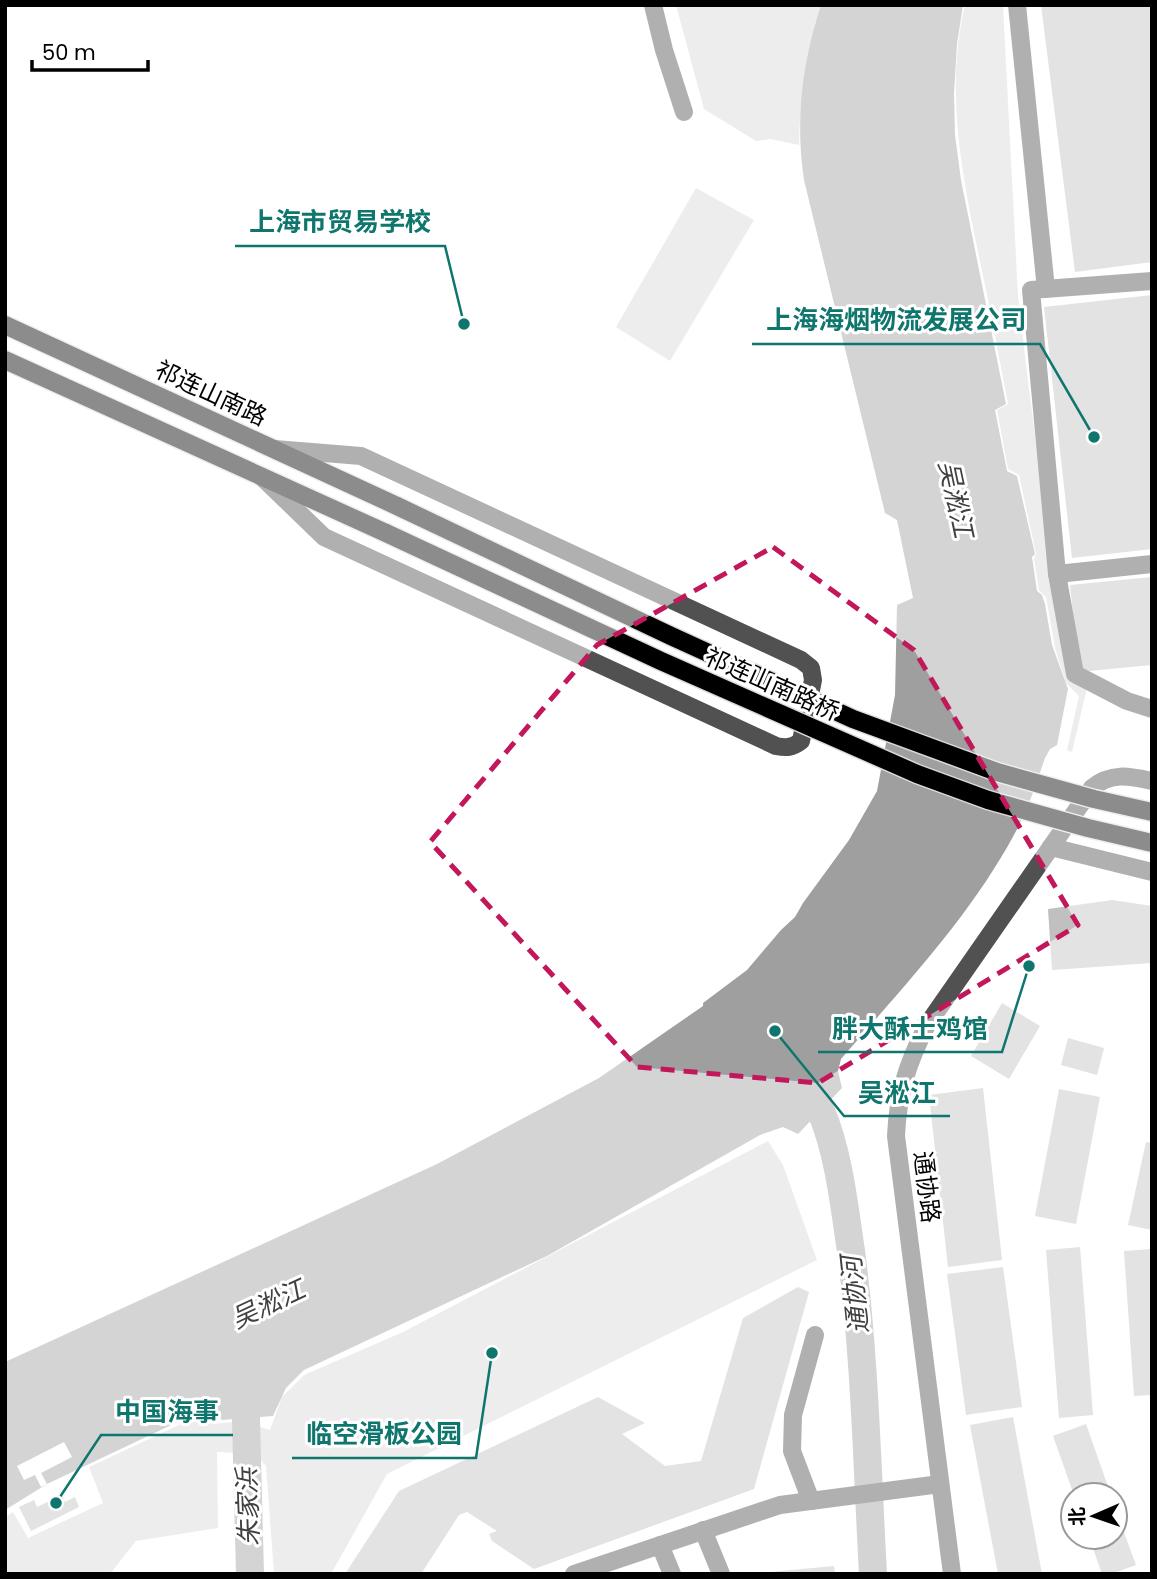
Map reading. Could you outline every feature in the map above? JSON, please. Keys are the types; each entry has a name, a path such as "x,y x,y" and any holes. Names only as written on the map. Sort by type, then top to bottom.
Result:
{"main road":[{"name":"祁连山南路","path":"5,326 397,506"},
{"path":"5,360 262,477"},
{"name":"祁连山南路桥","path":"262,477 686,672 917,774 988,800 1152,843"},
{"name":"祁连山南路桥","path":"397,506 853,719 997,772 1152,812"}],"street":[{"path":"653,5 684,112"},
{"path":"1017,5 1046,289"},
{"path":"1152,281 1031,290 1057,574 1075,674 1126,701 1152,709"},
{"path":"262,477 324,537 776,746 786,748 801,741 813,680 811,668 802,660 361,456 274,449"},
{"path":"1057,574 1152,564"},
{"name":"通协路","path":"952,1574 933,1485 895,1136 903,1081 912,1054 927,1026 1091,788 1116,776 1152,782"},
{"path":"1051,847 1152,872"},
{"path":"811,1501 792,1451 793,1415 815,1335"},
{"path":"574,1574 780,1505 933,1485"},
{"path":"704,1530 721,1574"},
{"path":"660,1545 671,1574"}],"highlighted area":[{"path":"773,547 914,650 1078,925 818,1083 637,1067 430,842 597,645"}],"shaded area":[{"path":"676,5 821,5 804,74 799,145 770,139 756,141 704,109"},
{"path":"965,5 1003,5 1018,296 1028,381 1053,576 1087,688 1072,752 1067,750 1079,696 1066,683 1055,648 1046,597 1039,590 1034,559 1036,554 1019,475 1008,469 997,410 1008,404 962,169 956,71"},
{"path":"696,188 754,220 670,361 616,327"},
{"path":"768,1141 783,1165 817,1260 387,1474 331,1574 274,1574 266,1466 255,1454 217,1452 218,1528 136,1541 110,1574 5,1574 5,1517 13,1512 28,1538 103,1503 89,1467 198,1416 214,1424 241,1421 270,1430 282,1397 304,1375 403,1332"}],"water":[{"path":"821,5 963,5 957,44 955,135 961,180 1006,404 995,410 1007,471 1017,476 1035,554 1032,557 1037,591 1042,595 1045,604 1052,645 1068,689 1057,745 1050,749 1045,758 1015,833 978,894 957,922 841,1059 838,1071 842,1088 798,1134 783,1127 760,1135 547,1256 304,1370 286,1388 273,1416 222,1420 211,1410 203,1410 47,1484 5,1510 5,1362 437,1164 599,1078 703,1006 703,1003 747,970 795,917 849,840 877,791 895,695 897,605 913,598 897,520 885,513 804,180 800,135 802,91 809,48"}],"pier":[{"path":"64,1442 72,1457 41,1473 47,1484 41,1487 35,1475 24,1480 17,1466"}],"building":[{"path":"1041,5 1152,5 1152,262 1075,272"},
{"path":"1152,295 1152,549 1072,558 1044,307"},
{"path":"1152,577 1152,665 1079,672 1070,585"},
{"path":"1112,900 1152,906 1152,963 1052,970 1048,909"},
{"path":"1002,1003 1040,1026 1009,1079 971,1056"},
{"path":"1068,1038 1104,1048 1097,1075 1061,1065"},
{"path":"983,1088 1002,1260 948,1267 929,1095"},
{"path":"1059,1089 1100,1097 1076,1224 1035,1216"},
{"path":"1146,1142 1152,1143 1152,1230 1128,1225"},
{"path":"1080,1247 1093,1415 1059,1418 1046,1250"},
{"path":"1152,1249 1152,1395 1134,1396 1124,1251"},
{"path":"1003,1267 1022,1407 966,1415 947,1274"},
{"path":"798,1287 809,1292 754,1489 534,1569 492,1541 489,1534 497,1531 467,1512 459,1515 421,1574 345,1574 399,1491 598,1397 645,1423 622,1434 665,1466 701,1461 743,1318"},
{"path":"1013,1417 1042,1574 998,1574 970,1425"},
{"path":"1086,1424 1106,1481 1069,1481 1053,1436"},
{"path":"62,1495 65,1502 75,1497 79,1507 31,1531 19,1507 34,1500 37,1507"},
{"path":"1129,1546 1136,1565 1111,1574 1102,1574 1094,1551 1129,1551"},
{"path":"834,1566 835,1574 770,1574 770,1572"}],"waterway":[{"name":"通协河","path":"802,1079 827,1127 840,1180 851,1251 863,1372 873,1574"},
{"name":"朱家浜","path":"245,1381 250,1574"}],"place":[{"name":"上海市贸易学校","path":"464,324"},
{"name":"上海海烟物流发展公司","path":"1094,437"},
{"name":"胖大酥士鸡馆","path":"1029,966"},
{"name":"吴淞江","path":"775,1031"},
{"name":"临空滑板公园","path":"492,1353"},
{"name":"中国海事","path":"56,1503"}]}
